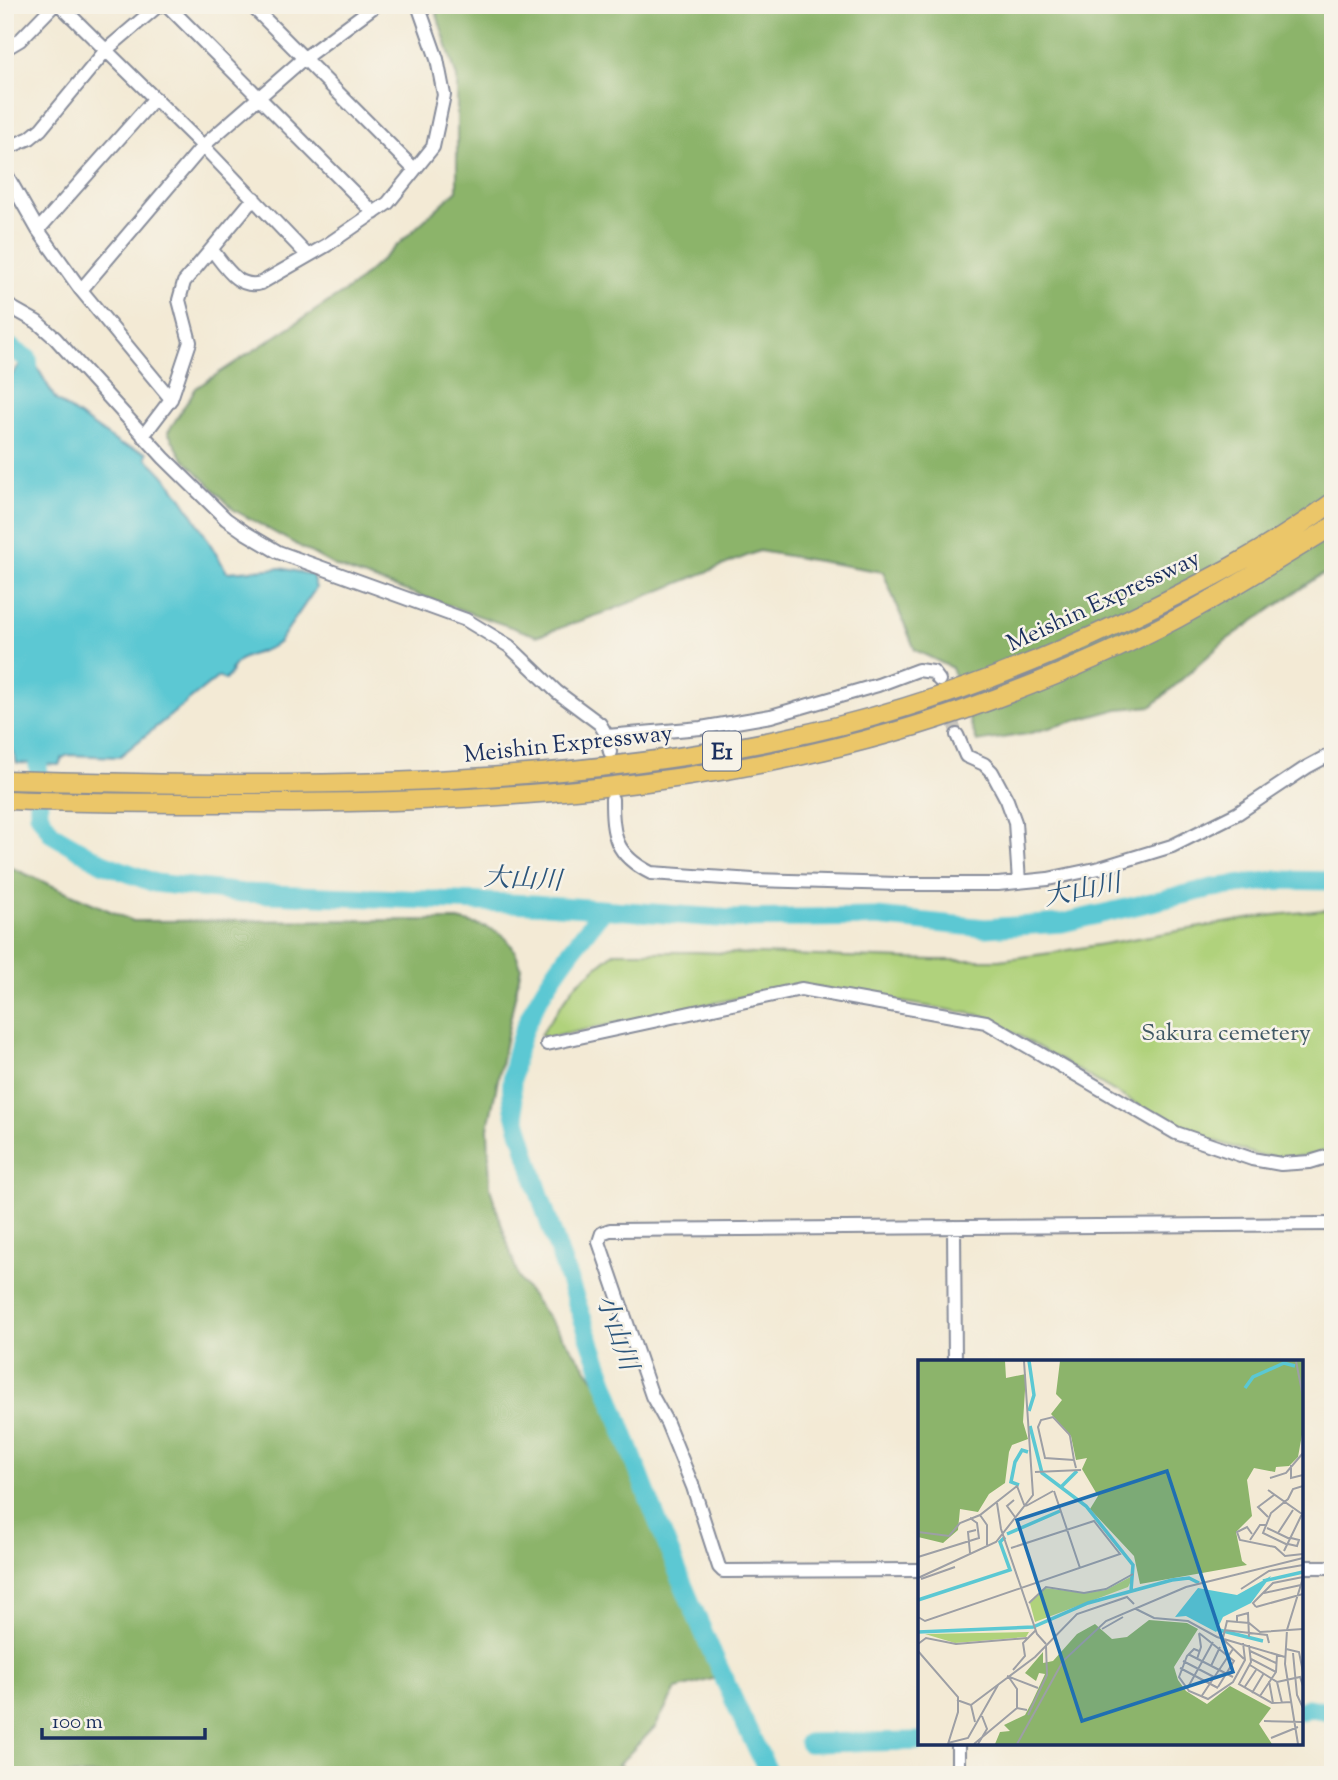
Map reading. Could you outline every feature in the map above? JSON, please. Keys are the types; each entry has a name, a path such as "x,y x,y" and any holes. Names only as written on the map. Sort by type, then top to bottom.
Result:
{"highway":[{"name":"Meishin Expressway","path":"9,780 247,785 458,779 628,764 784,739 953,692 1036,661 1170,599 1254,553 1333,502"},
{"name":"Meishin Expressway","path":"11,800 282,803 459,798 631,783 787,758 882,735 1044,680 1178,618 1333,526"}],"street":[{"path":"5,49 20,40 54,5"},
{"path":"60,5 203,146 308,256"},
{"path":"5,149 30,138 41,129 106,50 159,5"},
{"path":"167,5 374,213"},
{"path":"251,5 414,169"},
{"path":"81,290 203,146 303,59 376,5"},
{"path":"212,250 235,279 253,286 308,256 388,203 433,147 444,95 437,59 418,5"},
{"path":"38,230 155,98"},
{"path":"5,172 38,230 81,290 171,399"},
{"path":"143,436 171,399 190,342 179,300 184,282 254,198"},
{"path":"5,304 37,322 55,338 143,436 226,519 278,552 444,611 480,627 509,646 557,692 600,724 607,736 610,752"},
{"path":"607,736 701,728 771,716 878,685 918,670 933,672 939,680"},
{"path":"957,735 966,756 984,764 992,772 1007,800 1015,822 1019,882"},
{"path":"612,799 612,831 617,843 637,866 651,873 753,880 898,884 1019,882 1100,868 1172,846 1238,813 1333,753"},
{"path":"547,1044 801,989 986,1022 1176,1133 1252,1159 1281,1164 1310,1162 1333,1155"},
{"path":"918,1570 723,1572 719,1567 693,1487 667,1423 652,1396 598,1242 602,1233 610,1230 1333,1224"},
{"path":"954,1227 955,1360"},
{"path":"1303,1567 1333,1567"},
{"path":"958,1745 958,1775"}],"green space":[{"path":"434,5 1333,5 1333,572 1319,576 1225,641 1152,706 1118,709 1027,734 977,742 952,668 915,650 883,572 759,551 609,611 537,636 337,567 234,510 182,457 168,432 196,388 353,286 457,190 457,78"},
{"path":"5,865 133,921 458,920 498,932 511,944 521,967 488,1128 490,1188 519,1279 602,1389 716,1678 676,1689 655,1727 618,1765 637,1775 5,1775"},
{"name":"Sakura cemetery","path":"1333,909 1333,1148 1313,1155 1285,1158 1257,1155 1179,1129 985,1016 800,985 546,1038 540,1035 575,985 615,952 999,960 1265,916"}],"water":[{"path":"32,358 56,400 121,445 147,452 146,458 181,497 227,572 281,568 312,575 316,588 279,642 240,660 225,680 218,677 119,757 68,755 62,758 59,765 17,763 11,746 5,740 5,384 24,359"}],"waterway":[{"path":"5,344 28,359 30,383"},
{"name":"大山川","path":"45,740 38,764 39,814 52,834 102,863 155,883 243,893 533,904 732,919 877,917 985,928 1062,923 1212,888 1277,880 1333,881"},
{"name":"小山川","path":"602,911 557,969 532,1011 515,1057 513,1105 581,1316 655,1516 710,1647 770,1775"},
{"path":"1303,1710 1308,1708 1333,1713"},
{"path":"808,1743 918,1741"}],"tunnel":[{"path":"942,687 957,735"}]}
